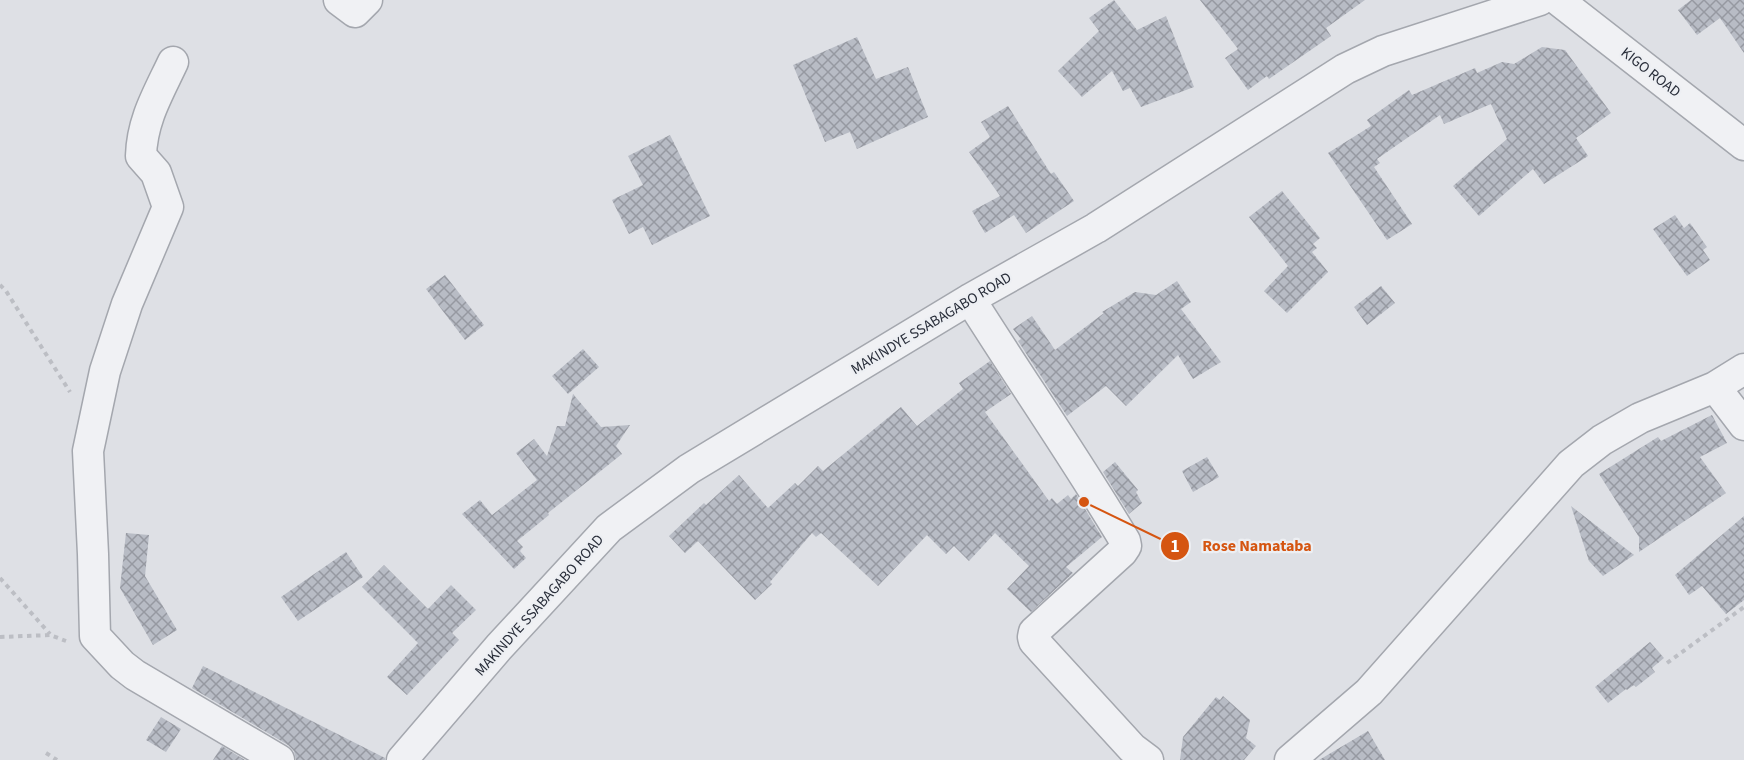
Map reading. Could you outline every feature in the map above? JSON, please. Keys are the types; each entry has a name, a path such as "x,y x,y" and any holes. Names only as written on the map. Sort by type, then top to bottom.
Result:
{"street":[{"path":"339,0 356,12 367,0"},
{"name":"MAKINDYE SSABAGABO ROAD","path":"402,760 499,647 609,528 688,469 970,299 1095,228 1345,69 1383,51 1540,0"},
{"name":"KIGO ROAD","path":"1558,0 1744,145"},
{"path":"173,62 147,116 142,137 141,156 156,173 168,207 127,304 105,371 88,451 94,636 135,675 279,760"},
{"path":"970,299 1125,541 1126,546 1034,632 1034,641 1132,748 1148,760"},
{"path":"1290,760 1370,692 1570,464 1602,440 1640,418 1715,387 1744,369"},
{"path":"1715,387 1744,425"}],"path":[{"path":"0,285 93,428"},
{"path":"0,578 50,634 70,643"},
{"path":"1667,663 1744,607"},
{"path":"0,637 50,634"},
{"path":"46,753 57,760"}],"building":[{"path":"1114,0 1137,30 1166,16 1194,87 1141,107 1130,88 1123,91 1112,71 1082,97 1058,71 1099,31 1089,18"},
{"path":"1200,0 1365,0 1326,28 1331,36 1269,79 1267,76 1248,90 1225,58 1238,49"},
{"path":"1691,0 1744,0 1744,53 1720,18 1697,35 1678,10"},
{"path":"857,37 876,79 908,67 928,117 857,149 850,132 825,142 793,65"},
{"path":"1542,47 1565,50 1611,113 1576,138 1588,156 1544,184 1533,169 1479,216 1453,186 1507,139 1491,104 1444,124 1440,115 1377,159 1380,163 1374,167 1412,224 1387,240 1328,153 1371,126 1367,120 1409,90 1412,95 1475,68 1477,73 1502,62 1514,64"},
{"path":"1008,106 1051,174 1054,172 1074,201 1026,233 1014,215 985,233 972,211 1000,196 969,152 990,137 981,122"},
{"path":"670,135 710,216 652,245 643,227 629,234 612,200 643,185 628,156"},
{"path":"1282,191 1320,238 1313,244 1317,248 1312,252 1328,272 1287,313 1264,291 1288,266 1249,217"},
{"path":"1675,215 1684,228 1690,223 1707,247 1703,250 1710,260 1687,276 1653,229"},
{"path":"445,275 484,325 465,340 426,289"},
{"path":"1177,281 1191,302 1181,309 1221,362 1193,379 1178,355 1126,406 1106,386 1067,416 1018,341 1021,339 1013,329 1032,316 1055,350 1104,313 1102,312 1135,292 1156,295"},
{"path":"1381,286 1395,303 1367,325 1354,307"},
{"path":"583,349 599,367 568,394 552,376"},
{"path":"990,361 1011,394 985,412 1049,501 1052,498 1057,504 1068,495 1071,499 1076,494 1102,537 1066,567 1073,573 1031,612 1007,589 1029,566 995,533 969,561 954,546 946,554 927,535 878,586 821,533 816,537 812,533 770,582 772,584 755,600 698,541 685,553 669,536 704,503 706,505 739,475 768,508 795,483 798,486 818,466 823,471 901,407 917,426 963,389 959,383"},
{"path":"573,394 601,427 630,425 616,446 622,454 517,541 523,547 520,551 526,558 514,569 462,514 480,500 492,515 537,480 516,453 534,439 547,456 557,426 565,426"},
{"path":"1712,415 1727,443 1700,457 1726,493 1639,552 1639,537 1599,474 1658,437 1661,441"},
{"path":"1207,457 1219,477 1193,492 1182,471"},
{"path":"1115,462 1138,490 1136,492 1142,503 1129,514 1103,472"},
{"path":"1571,506 1634,555 1603,576 1589,561"},
{"path":"1744,516 1744,600 1726,614 1702,586 1689,595 1675,575"},
{"path":"126,533 149,535 145,576 177,630 153,645 120,588"},
{"path":"346,552 363,577 298,621 281,597"},
{"path":"384,565 428,609 451,585 476,610 452,633 459,640 407,695 387,677 418,643 362,587"},
{"path":"1650,642 1664,658 1652,668 1655,672 1636,687 1634,685 1626,689 1608,703 1595,687"},
{"path":"203,666 385,760 296,760 294,751 288,745 192,688"},
{"path":"1223,696 1250,720 1246,738 1256,746 1244,760 1180,760 1183,737 1216,697 1220,700"},
{"path":"161,717 181,729 166,752 146,740"},
{"path":"1368,731 1385,760 1319,760"},
{"path":"222,746 245,760 213,760"}],"place":[{"name":"Rose Namataba","path":"1084,502"}]}
